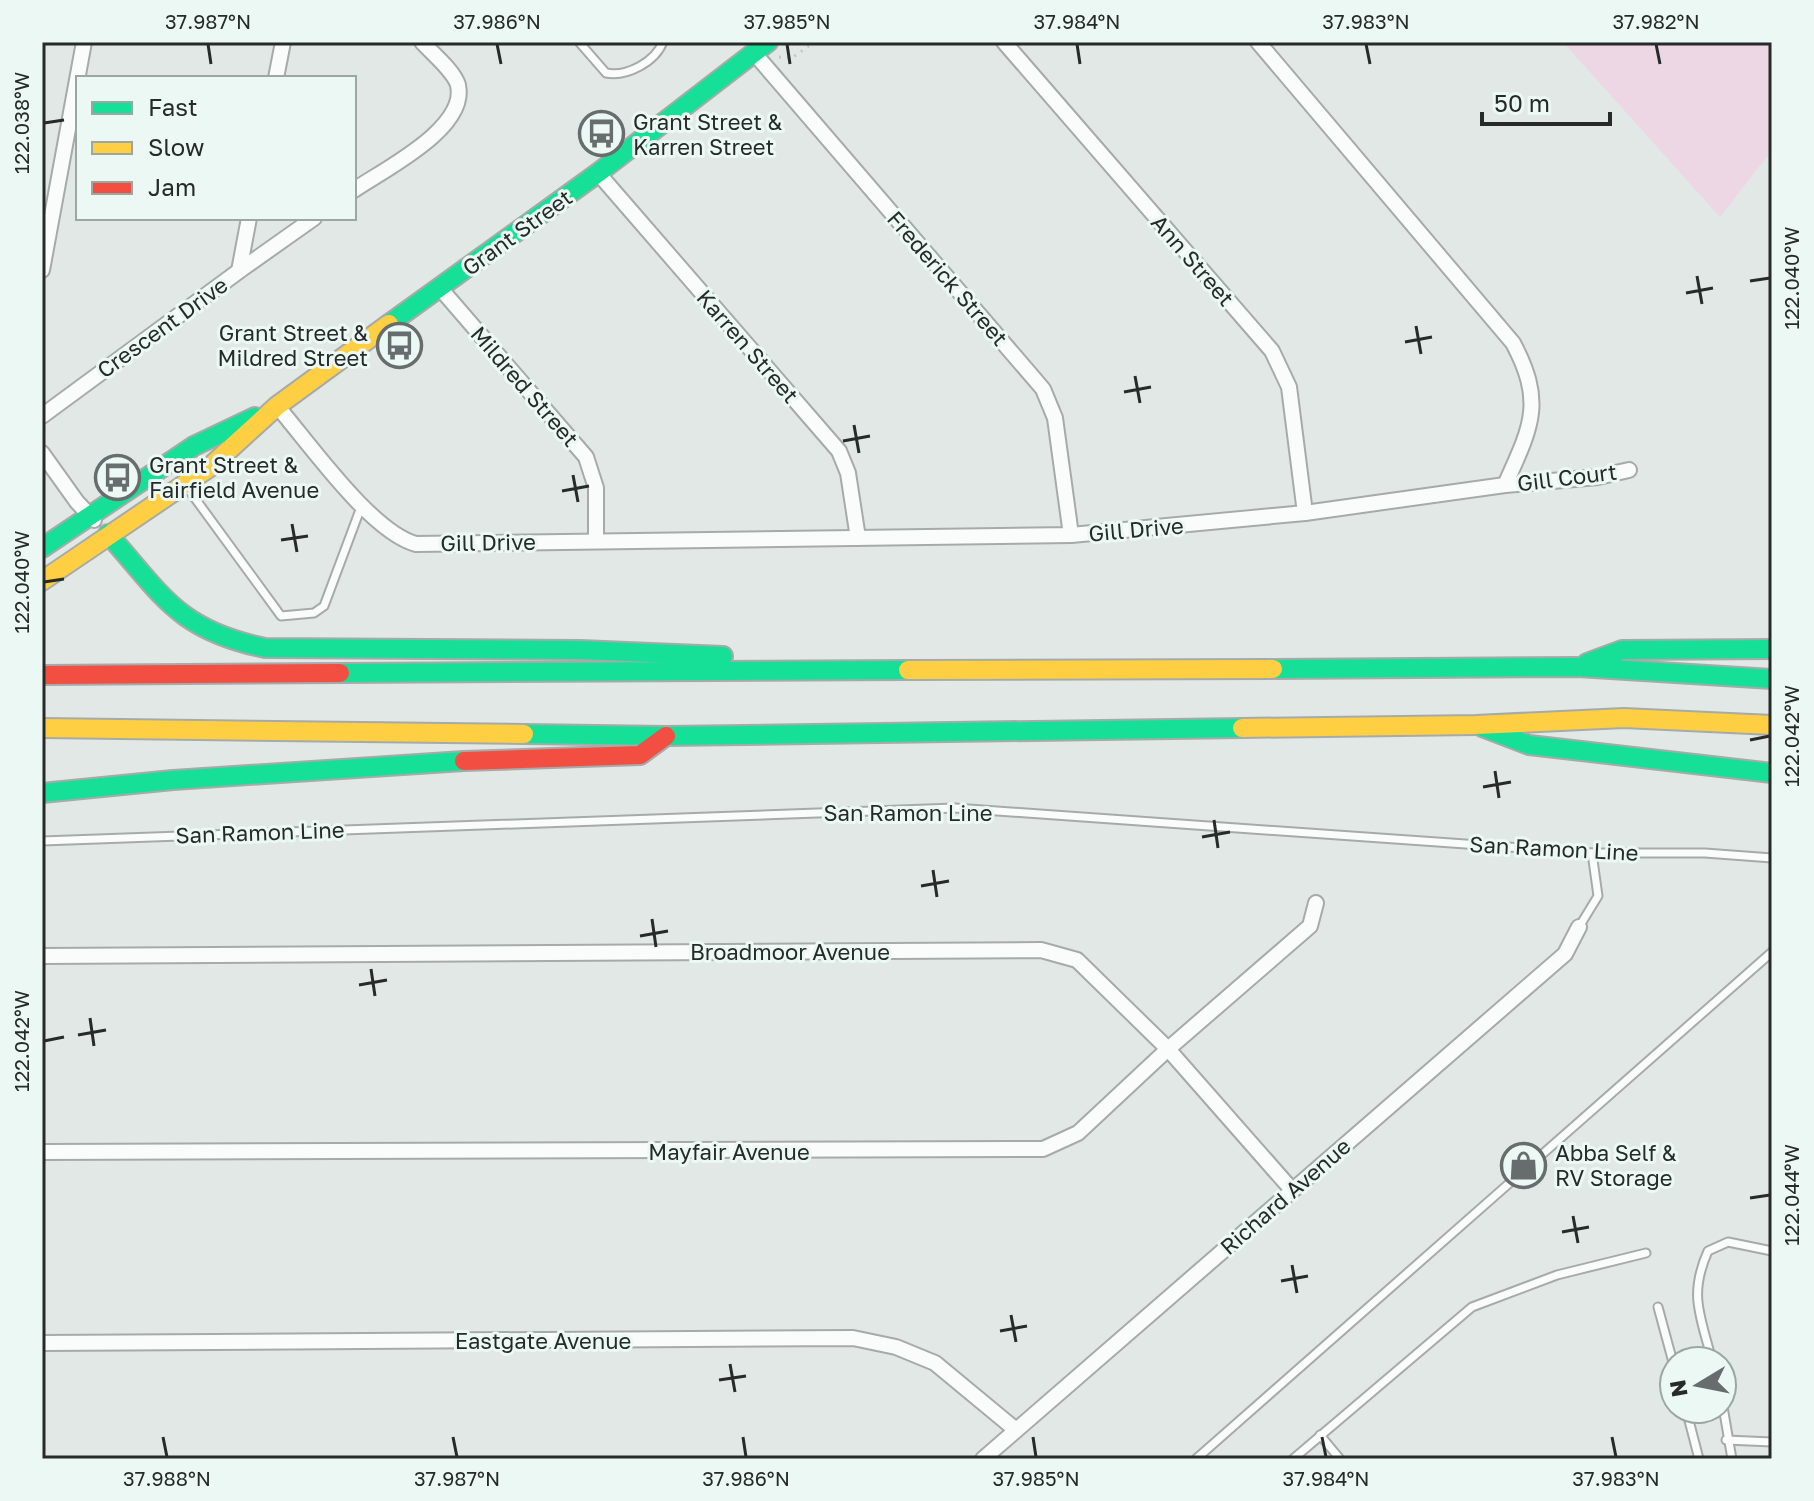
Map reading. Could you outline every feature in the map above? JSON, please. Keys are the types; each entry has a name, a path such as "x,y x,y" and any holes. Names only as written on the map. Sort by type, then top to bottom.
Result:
{"main road":[{"name":"Grant Street","path":"42,581 210,467 277,406 598,173 757,46"},
{"name":"Grant Street","path":"42,548 194,446 277,406"},
{"path":"108,534 174,613 201,631 229,643 265,648 580,650 806,659 839,671"},
{"path":"1578,667 1622,650 1772,649"},
{"path":"42,675 1578,667 1772,679"},
{"path":"42,728 666,736 1476,725 1543,718 1619,716 1772,725"},
{"path":"1476,725 1529,745 1772,773"},
{"path":"42,793 173,780 463,761 640,755 666,736"}],"street":[{"path":"78,76 84,42"},
{"path":"276,76 283,42"},
{"path":"356,189 447,125 459,105 457,82 422,42"},
{"name":"Ann Street","path":"1004,42 1272,351 1289,387 1305,513"},
{"path":"1258,42 1513,343 1529,373 1534,403 1530,430 1505,485"},
{"name":"Frederick Street","path":"757,46 1043,389 1055,418 1071,535"},
{"path":"42,270 76,85"},
{"name":"Karren Street","path":"598,173 839,451 848,473 858,538"},
{"name":"Crescent Drive","path":"42,416 239,271 249,220"},
{"path":"239,271 311,220"},
{"name":"Mildred Street","path":"440,288 586,457 596,488 596,539"},
{"name":"Gill Drive","path":"277,406 362,505 401,540 416,544 596,539 1071,535 1305,513 1505,485"},
{"path":"42,453 90,516 108,534"},
{"name":"Gill Court","path":"1505,485 1598,477 1629,470"},
{"name":"Mayfair Avenue","path":"42,1152 1043,1149 1078,1133 1168,1049 1310,926 1316,903"},
{"name":"Richard Avenue","path":"983,1459 1565,954 1579,927"},
{"name":"Broadmoor Avenue","path":"42,956 1041,950 1077,960 1168,1049 1292,1190"},
{"name":"Eastgate Avenue","path":"42,1343 853,1338 896,1347 935,1363 1016,1430"}],"lane":[{"path":"579,42 606,73 624,75 659,52 663,42"},
{"path":"185,484 281,616 314,613 324,606 362,505"},
{"name":"San Ramon Line","path":"42,841 955,808 1592,853 1705,853 1772,858"},
{"path":"1579,927 1598,896 1592,853"},
{"path":"1196,1459 1772,952"},
{"path":"1708,1345 1695,1294 1698,1273 1708,1251 1728,1242 1772,1251"},
{"path":"1293,1459 1472,1307 1557,1275 1646,1253"},
{"path":"1658,1307 1668,1345"},
{"path":"1690,1425 1699,1459"},
{"path":"1724,1425 1732,1459"},
{"path":"1320,1435 1340,1459"},
{"path":"1726,1440 1772,1442"}],"path":[{"path":"757,46 792,58 814,42"}],"shaded area":[{"path":"1563,42 1772,42 1772,150 1720,217"}],"traffic: fast":[{"path":"389,324 598,173 768,42"},
{"path":"42,548 194,446 255,417"},
{"path":"108,534 174,608 212,631 265,648 580,650 723,656"},
{"path":"1587,663 1622,650 1772,649"},
{"path":"1273,669 1578,667 1772,679"},
{"path":"340,673 908,670"},
{"path":"1482,727 1529,745 1772,773"},
{"path":"524,734 666,736 1242,728"},
{"path":"42,793 173,780 464,761"}],"traffic: slow":[{"path":"42,581 210,467 277,406 389,324"},
{"path":"908,670 1273,669"},
{"path":"1242,728 1476,725 1624,718 1772,725"},
{"path":"42,728 524,734"}],"traffic: jam":[{"path":"42,675 340,673"},
{"path":"464,761 640,755 666,736"}],"place":[{"name":"Grant Street & Karren Street","path":"602,134"},
{"name":"Grant Street & Mildred Street","path":"399,345"},
{"name":"Grant Street & Fairfield Avenue","path":"118,477"},
{"name":"Abba Self & RV Storage","path":"1524,1165"}]}
